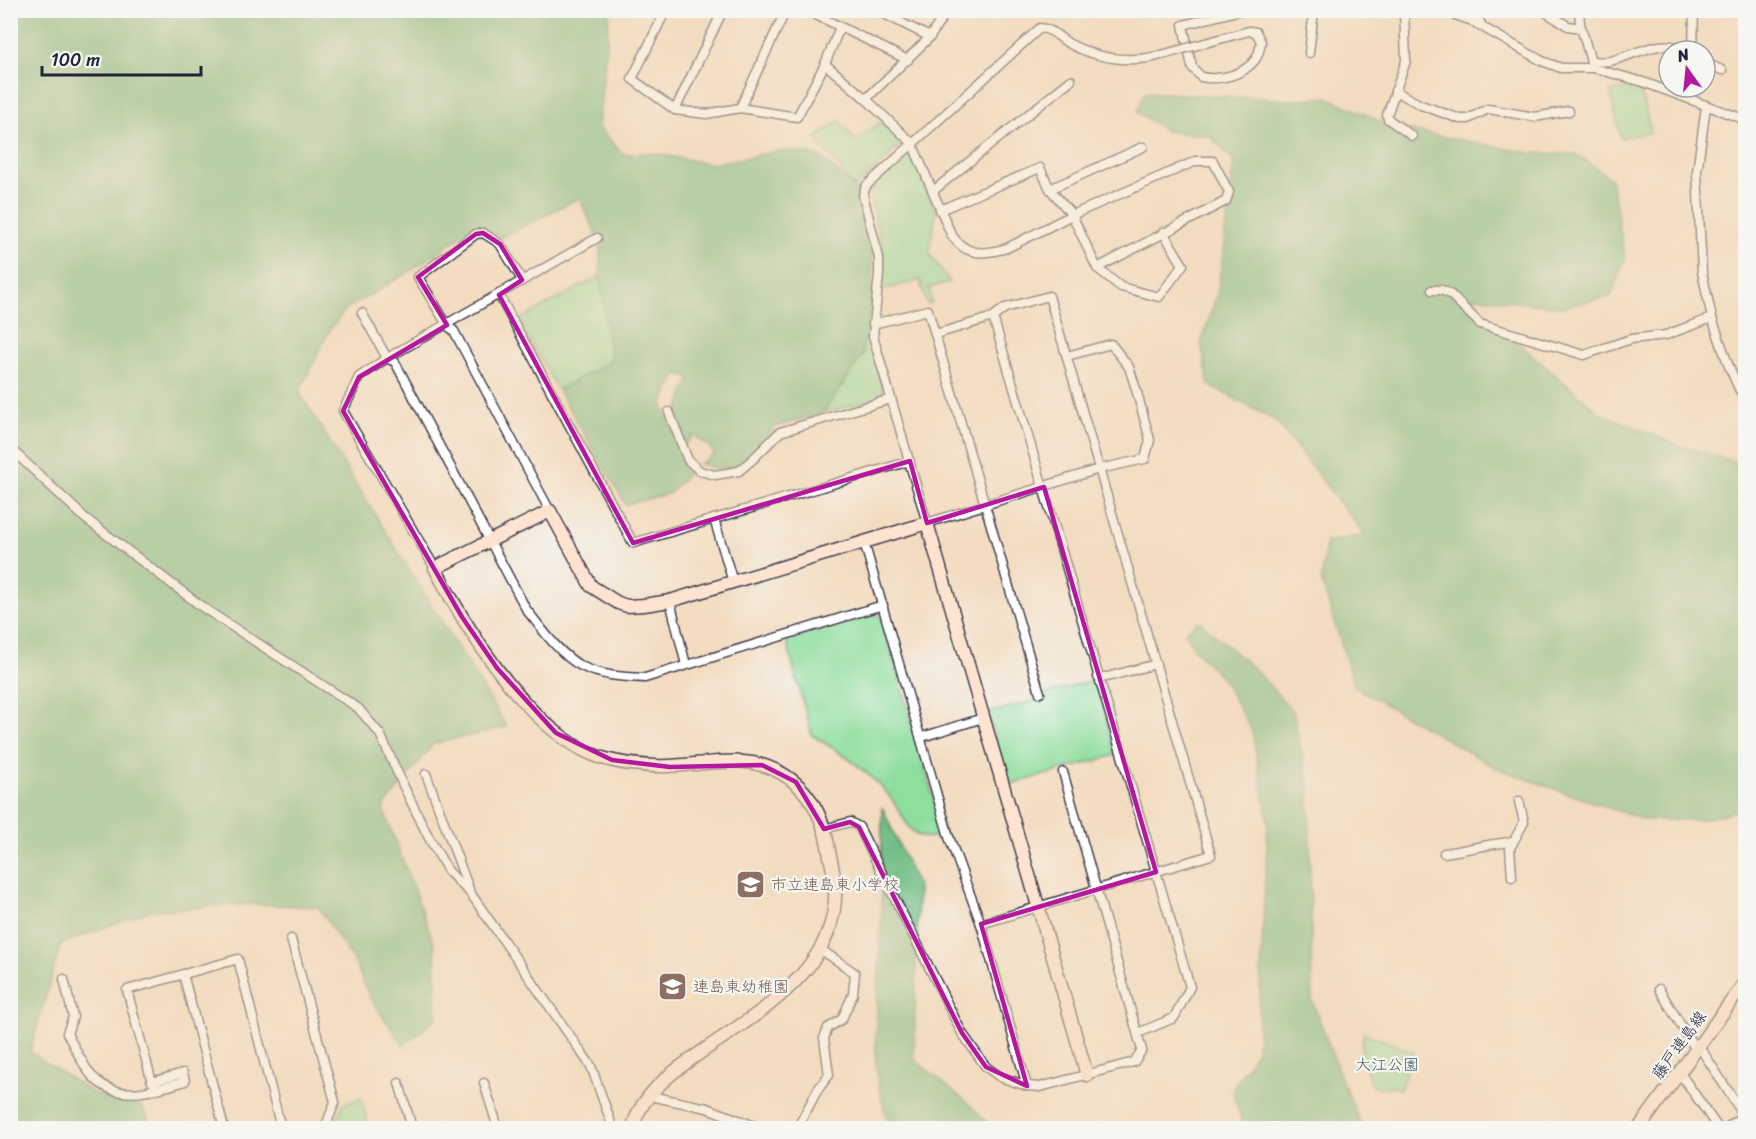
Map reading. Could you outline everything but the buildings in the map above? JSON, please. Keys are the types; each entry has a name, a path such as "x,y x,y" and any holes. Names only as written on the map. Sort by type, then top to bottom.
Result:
{"street":[{"path":"666,10 632,79 675,110 706,114 740,108 797,117 825,64 840,27"},
{"path":"675,110 723,10"},
{"path":"740,108 786,10"},
{"path":"806,10 908,60"},
{"path":"876,10 930,37"},
{"path":"866,99 930,37 947,10"},
{"path":"1087,1075 873,336 879,258 864,191 866,186 912,143 1040,28 1049,29 1066,42 1093,55 1130,60 1154,57 1216,40 1249,31 1256,32 1261,42 1257,59 1244,70 1222,78 1211,79 1201,77 1192,67 1183,25 1241,10"},
{"path":"1309,53 1314,10"},
{"path":"1404,10 1406,61 1388,108 1388,119 1412,136"},
{"path":"1464,10 1477,16 1482,27"},
{"path":"1542,10 1568,26 1581,28"},
{"path":"1579,10 1581,28 1592,65"},
{"path":"1693,39 1694,10"},
{"path":"1412,11 1446,12 1470,20 1542,61 1561,68 1610,61 1657,46"},
{"path":"825,64 912,143 940,210 957,244 965,250 1007,248 1072,215 1196,161 1213,161 1229,192 1226,201 1097,268"},
{"path":"1592,65 1746,120"},
{"path":"1717,68 1722,70"},
{"path":"933,191 1071,80"},
{"path":"1395,91 1420,105 1468,120 1488,110 1535,117 1569,111"},
{"path":"1706,106 1697,172 1702,272 1712,318 1728,364 1740,391 1746,387"},
{"path":"1050,189 1143,147"},
{"path":"940,210 1040,168 1050,189 1072,215 1097,268 1122,287 1159,297 1184,265 1163,232"},
{"path":"522,280 500,244 483,233 476,234 418,277 447,325 454,331 591,586 627,606 644,606 670,601 1099,470 1144,459 1150,440 1136,389 1128,367 1111,344 1067,356"},
{"path":"597,238 387,358 359,377 343,411 462,617 497,668 556,734 586,752 637,765 670,767 737,762 762,765 781,772 796,782 810,798 824,829 835,885 829,931 820,949 799,978 773,1003 658,1084 634,1121 633,1128"},
{"path":"1432,290 1442,290 1451,295 1480,324 1584,355 1631,339 1666,335 1712,318"},
{"path":"499,295 633,543 910,461"},
{"path":"936,333 1049,296 1211,855 981,924"},
{"path":"873,324 928,310 1040,693"},
{"path":"362,313 387,358 395,362 526,609 555,645 580,666 615,677 645,678 883,605"},
{"path":"993,316 1190,987 1174,1018 1138,1034"},
{"path":"669,412 688,460 700,471 716,475 739,471 780,432 891,399"},
{"path":"10,448 86,519 196,602 358,708 380,734 429,838 448,871 471,894 591,1066 613,1128"},
{"path":"435,568 550,511"},
{"path":"714,519 733,582"},
{"path":"864,542 949,837 981,924 1027,1086"},
{"path":"670,601 686,665"},
{"path":"1098,677 1107,677 1156,664"},
{"path":"922,737 983,718"},
{"path":"824,829 850,822 860,827 962,1033 987,1067 1000,1077 1027,1086 1040,1087 1134,1062 1142,1050 1063,772"},
{"path":"426,774 471,894"},
{"path":"1512,877 1509,855 1524,822 1519,801"},
{"path":"1444,853 1468,850 1492,843 1513,843"},
{"path":"291,939 335,1102 325,1128"},
{"path":"800,1128 800,1123 818,1089 829,1075 824,1038 828,1028 842,1019 853,994 855,973 820,949"},
{"path":"64,979 73,1017 67,1034 93,1077 118,1092 143,1094 185,1081 183,1073 152,1082 127,990 238,959 281,1128"},
{"path":"183,974 224,1128"},
{"name":"藤戸連島線","path":"1639,1128 1746,981"},
{"path":"1659,989 1698,1048 1742,1106 1742,1117 1726,1128"},
{"path":"1680,1073 1718,1128"},
{"path":"399,1083 412,1128"},
{"path":"484,1083 498,1128"},
{"path":"650,1096 707,1108 760,1128"}],"highlighted area":[{"path":"483,233 500,244 522,280 499,295 633,543 910,461 927,523 1044,487 1156,872 981,924 1027,1086 986,1067 962,1033 859,827 850,822 824,829 796,782 762,765 670,767 612,760 556,733 497,668 462,617 343,411 359,377 447,325 418,277 476,234"}],"green space":[{"path":"10,11 610,11 598,127 623,154 651,153 713,164 778,151 802,152 821,157 855,188 871,246 873,269 869,337 862,344 864,353 823,413 775,427 752,455 735,467 718,469 699,464 714,455 710,447 693,435 685,445 678,418 680,404 691,378 678,373 662,404 683,458 692,469 670,493 626,505 558,390 611,361 600,276 600,242 579,198 501,238 483,226 472,229 410,271 346,309 329,331 299,392 507,727 433,744 383,808 435,946 437,1017 404,1046 371,1000 354,961 318,907 249,904 149,911 61,944 30,1052 93,1093 141,1106 154,1128 11,1128"},
{"path":"1639,86 1651,132 1621,138 1610,92"},
{"path":"1145,92 1292,100 1327,97 1395,128 1531,153 1577,154 1611,179 1625,259 1611,296 1561,307 1463,296 1600,413 1680,446 1745,464 1745,809 1700,820 1644,820 1498,769 1355,687 1321,580 1326,542 1365,535 1276,421 1209,385 1201,343 1218,291 1234,161 1210,136 1166,131 1137,112"},
{"path":"839,120 856,141 880,122 899,138 900,146 855,188 816,138"},
{"path":"906,155 913,157 936,213 929,253 950,282 929,288 932,303 927,304 920,280 882,290 881,245 870,193 876,181"},
{"path":"600,276 611,361 558,390 519,320"},
{"path":"869,337 883,389 878,398 823,413 864,353 862,344"},
{"path":"874,614 882,617 944,834 934,837 920,836 913,832 880,785 852,762 812,735 786,639"},
{"path":"1199,621 1254,669 1293,711 1309,785 1312,1000 1341,1078 1363,1128 1244,1128 1232,1090 1257,1050 1268,821 1252,731 1222,678 1194,649 1185,632"},
{"path":"1092,681 1096,683 1116,755 1008,785 988,713 1045,698 1044,694"},
{"path":"882,807 918,888 914,1059 968,1103 993,1128 892,1128 884,1107 876,1063 881,931"},
{"name":"大江公園","path":"1364,1033 1414,1052 1400,1089 1390,1085 1388,1089 1371,1086 1361,1049"},
{"path":"361,1098 369,1128 333,1128 343,1104"}],"place":[{"name":"市立連島東小学校","path":"750,884"},
{"name":"連島東幼稚園","path":"672,986"}]}
